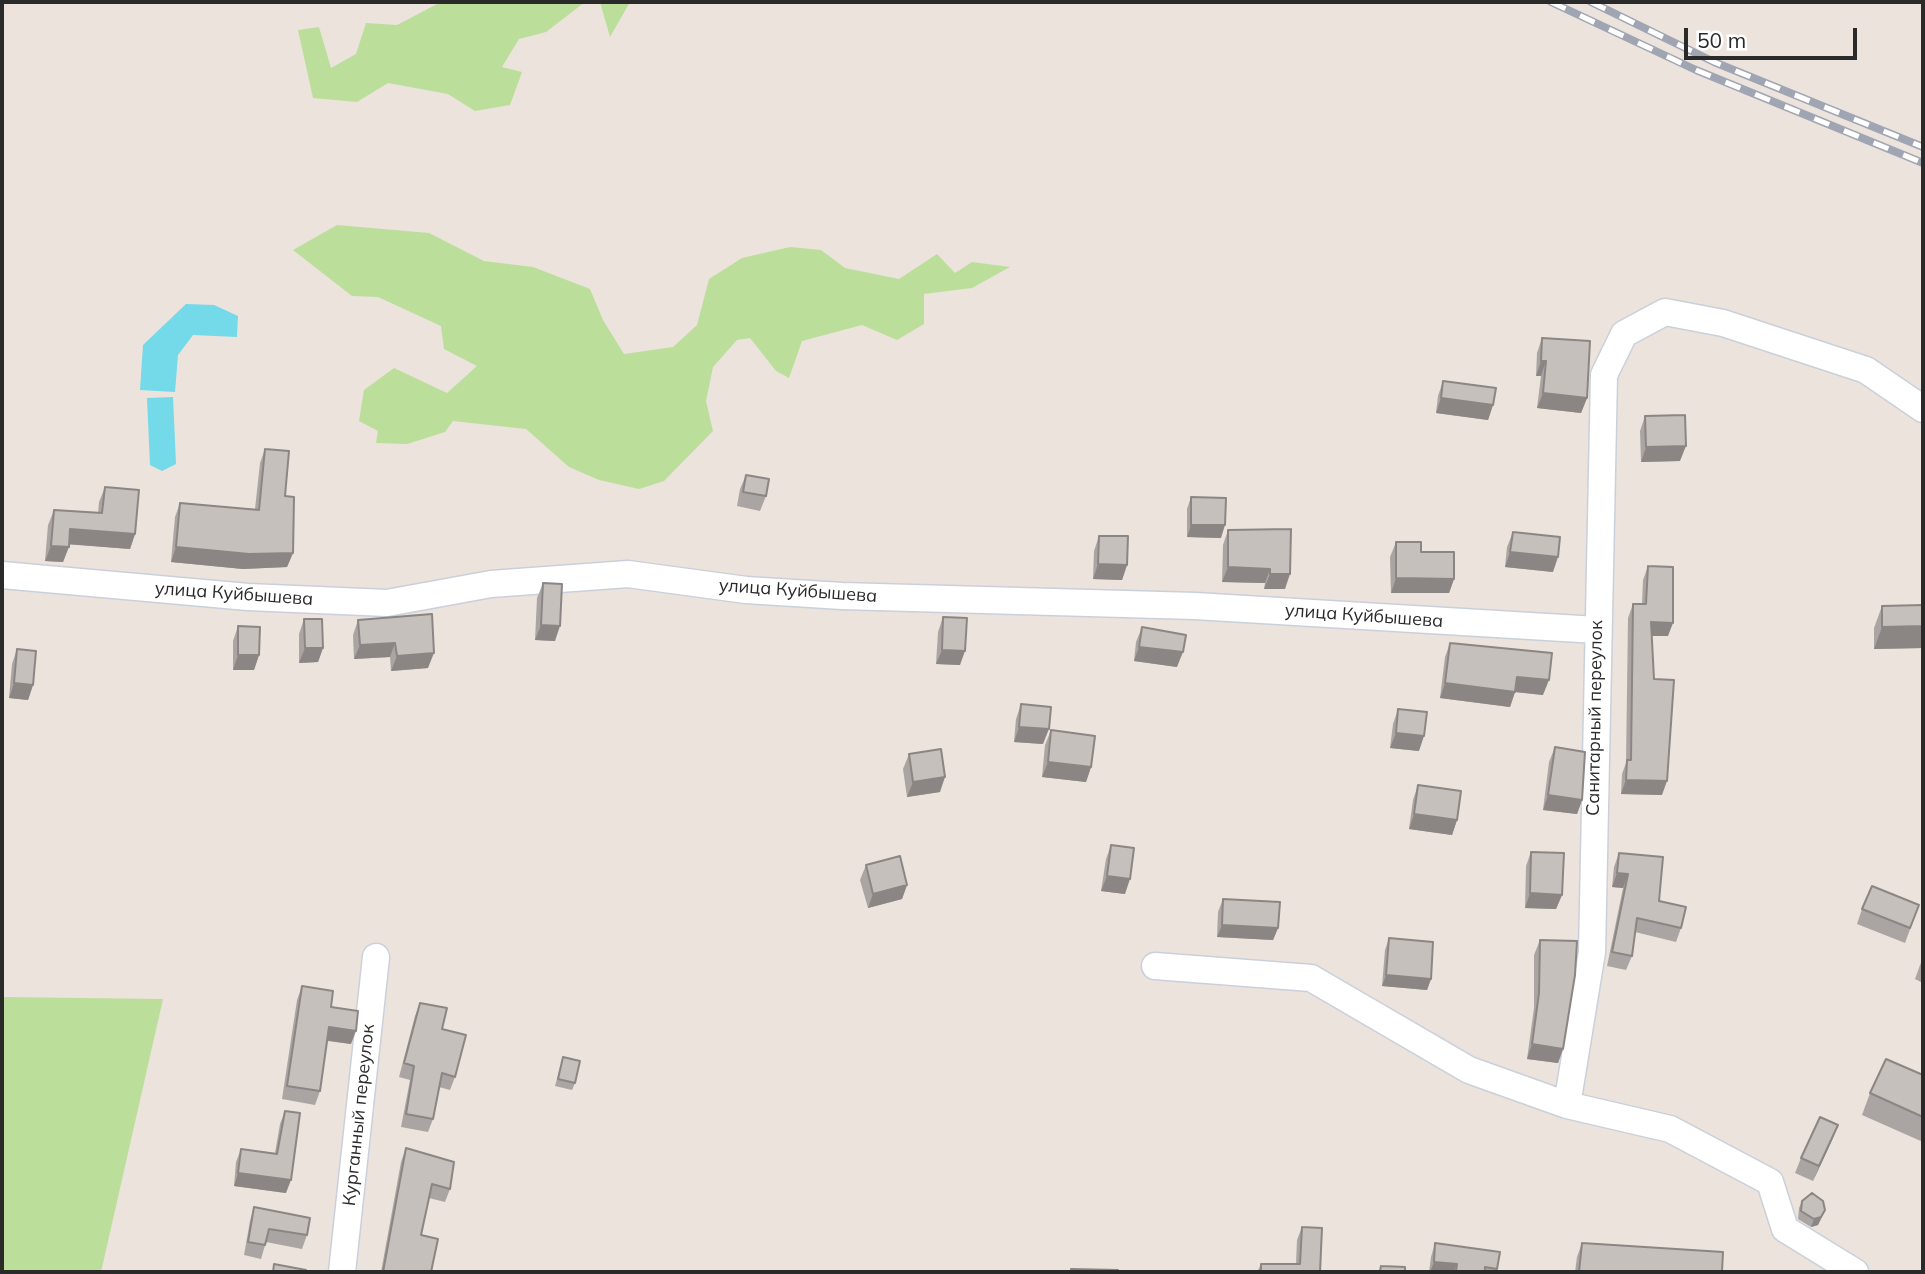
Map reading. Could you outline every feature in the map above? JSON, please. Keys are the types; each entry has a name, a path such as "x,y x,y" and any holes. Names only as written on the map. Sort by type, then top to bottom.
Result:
{"street":[{"name":"Санитарный переулок","path":"1567,1105 1592,952 1604,375 1624,334 1665,312 1723,323 1866,370 1923,409"},
{"name":"улица Куйбышева","path":"2,575 248,597 387,603 491,584 628,574 746,590 842,597 1195,606 1597,630"},
{"name":"Курганный переулок","path":"342,1272 376,957"},
{"path":"1155,966 1311,978 1469,1070 1567,1105 1670,1129 1770,1182 1785,1229 1855,1272"}],"green space":[{"path":"441,2 585,2 546,32 519,39 502,67 522,72 510,105 475,111 448,94 388,83 357,102 313,98 298,30 319,27 331,68 356,54 366,23 397,25"},
{"path":"600,2 630,2 610,37"},
{"path":"337,225 429,233 484,261 533,267 590,289 603,320 624,354 673,347 697,325 709,279 742,258 790,247 821,250 845,268 899,279 937,254 955,273 972,262 1010,267 972,288 924,294 924,324 897,340 862,325 802,341 789,378 776,371 750,338 737,340 713,367 706,401 713,431 664,481 639,489 599,480 569,467 526,429 453,421 445,432 407,444 376,443 378,431 359,421 364,390 394,368 447,393 477,366 444,349 441,326 378,297 352,296 293,250"},
{"path":"2,997 163,999 101,1272 2,1272"}],"water":[{"path":"186,304 214,305 238,316 237,337 193,335 178,355 175,392 140,390 143,345"},
{"path":"173,397 176,464 162,471 150,465 147,398"}],"building":[{"path":"1542,338 1590,341 1587,398 1543,393 1546,361 1541,361"},
{"path":"1443,381 1496,388 1493,405 1441,398"},
{"path":"1685,415 1686,446 1646,447 1645,416"},
{"path":"265,449 289,451 285,496 294,497 293,553 249,554 176,547 180,503 259,510"},
{"path":"746,475 769,479 766,496 743,492"},
{"path":"105,487 139,490 135,534 70,529 69,547 51,546 54,510 102,513"},
{"path":"1191,497 1226,498 1225,525 1191,525"},
{"path":"1291,529 1290,574 1270,574 1270,569 1228,567 1228,530"},
{"path":"1513,532 1560,537 1558,557 1510,552"},
{"path":"1099,536 1128,536 1127,565 1098,564"},
{"path":"1396,542 1421,542 1421,552 1454,552 1454,579 1396,578"},
{"path":"1648,566 1673,567 1673,623 1651,622 1654,679 1674,680 1667,781 1626,780 1627,760 1631,760 1633,604 1646,604"},
{"path":"543,583 562,584 560,626 541,625"},
{"path":"1923,605 1923,626 1882,627 1882,606"},
{"path":"432,614 434,653 397,656 395,643 360,645 358,620"},
{"path":"943,617 967,618 965,651 942,650"},
{"path":"304,619 322,619 323,648 305,648"},
{"path":"238,626 260,627 259,655 238,655"},
{"path":"1142,627 1186,635 1183,652 1139,647"},
{"path":"1450,643 1552,653 1549,680 1517,677 1515,692 1445,683"},
{"path":"17,649 36,651 33,685 14,683"},
{"path":"1021,704 1051,707 1049,729 1019,727"},
{"path":"1398,709 1427,712 1424,736 1396,733"},
{"path":"1051,730 1095,736 1091,767 1048,762"},
{"path":"1555,747 1585,752 1582,800 1548,795"},
{"path":"941,749 945,777 913,782 909,754"},
{"path":"1418,785 1461,791 1457,820 1414,814"},
{"path":"1111,845 1134,848 1130,879 1107,876"},
{"path":"1531,852 1564,853 1562,895 1530,893"},
{"path":"1619,853 1663,857 1659,901 1686,907 1681,928 1637,918 1632,956 1612,952 1628,874 1617,873"},
{"path":"900,856 907,885 873,894 866,865"},
{"path":"1872,886 1919,905 1910,928 1862,909"},
{"path":"1223,899 1280,902 1278,928 1222,925"},
{"path":"1389,938 1433,942 1431,979 1386,975"},
{"path":"1540,940 1577,941 1575,975 1563,1049 1532,1044 1539,993"},
{"path":"302,986 333,991 331,1007 358,1011 356,1031 329,1027 320,1091 287,1086"},
{"path":"420,1003 447,1008 442,1029 466,1035 455,1077 442,1073 433,1119 406,1114 414,1066 404,1063"},
{"path":"563,1057 580,1061 575,1083 558,1079"},
{"path":"1886,1059 1923,1075 1923,1117 1870,1093"},
{"path":"285,1111 300,1113 291,1180 238,1173 241,1149 277,1154"},
{"path":"1820,1117 1838,1125 1819,1166 1801,1158"},
{"path":"406,1148 454,1162 450,1189 432,1184 421,1235 438,1239 431,1272 383,1272"},
{"path":"1812,1193 1823,1201 1825,1210 1821,1217 1814,1219 1801,1211 1802,1201"},
{"path":"254,1207 310,1218 307,1235 269,1229 265,1245 248,1242"},
{"path":"1302,1227 1322,1228 1320,1272 1261,1272 1261,1264 1300,1264"},
{"path":"1435,1243 1500,1252 1497,1269 1485,1267 1485,1272 1456,1272 1457,1264 1434,1262"},
{"path":"1582,1243 1723,1252 1722,1272 1579,1272"},
{"path":"274,1264 306,1270 306,1272 273,1272"},
{"path":"1381,1266 1405,1267 1405,1272 1329,1272 1380,1271"},
{"path":"1071,1269 1118,1270 1118,1272 1071,1272"}],"railway":[{"path":"1551,2 1696,70 1923,163"},
{"path":"1591,2 1714,62 1923,147"}]}
